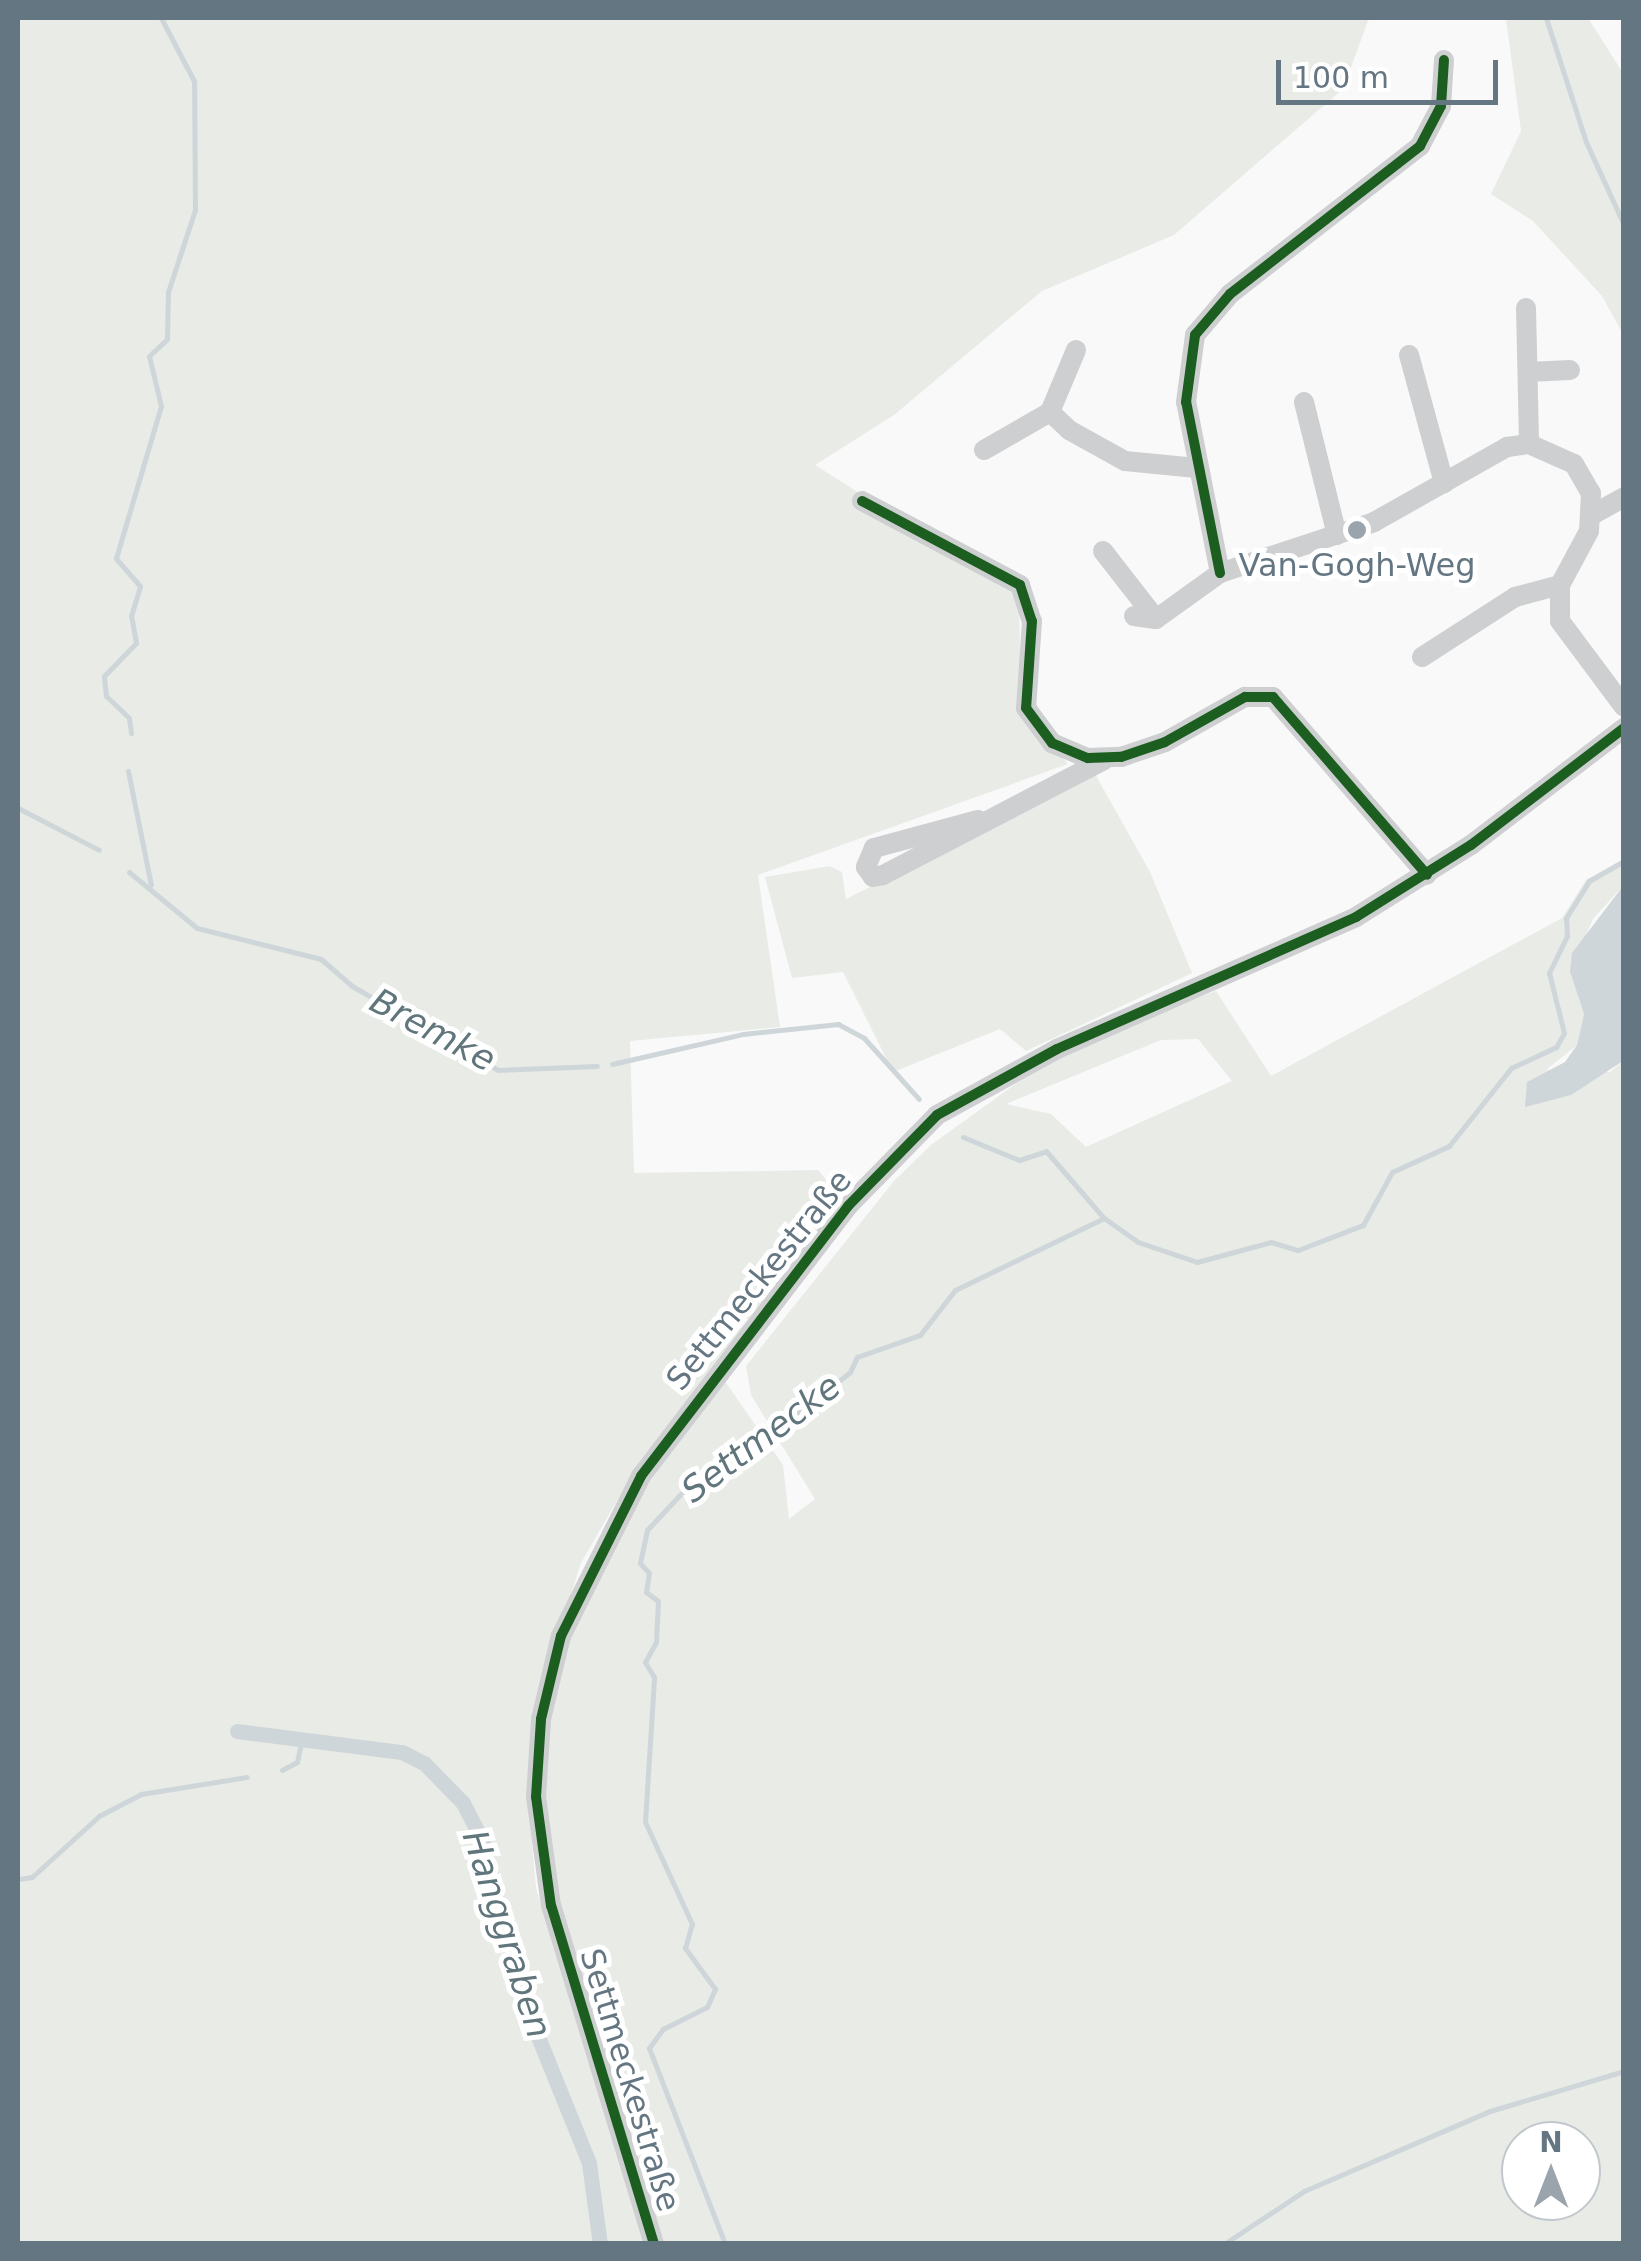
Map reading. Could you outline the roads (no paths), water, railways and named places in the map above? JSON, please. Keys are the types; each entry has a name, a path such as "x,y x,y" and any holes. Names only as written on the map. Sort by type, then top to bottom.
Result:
{"street":[{"path":"1220,574 1196,468 1184,385 1195,334 1230,294 1420,146 1441,106 1444,60"},
{"path":"1526,308 1529,444"},
{"path":"984,450 1050,412 1076,350"},
{"path":"1409,354 1444,482"},
{"path":"1528,372 1570,370"},
{"path":"1304,402 1337,535"},
{"path":"1050,412 1112,457 1196,468"},
{"path":"1134,616 1156,620 1220,574 1337,535 1507,448 1529,444 1574,464 1590,493 1592,516 1560,585 1565,634 1624,707"},
{"path":"1592,516 1624,497"},
{"path":"862,501 1020,585 1032,621 1028,716 1062,748 1106,759"},
{"path":"1103,552 1156,620"},
{"path":"1422,656 1515,598 1560,585"},
{"path":"978,820 874,848 866,867 873,877 883,875 978,820 1106,759 1166,742 1252,694 1273,697 1427,874"},
{"name":"Settmeckestraße","path":"654,2244 551,1906 536,1797 552,1666 574,1600 619,1512 760,1315 874,1176 936,1116 975,1088 1282,954 1427,874 1624,728"}],"waterway":[{"path":"131,733 129,718 106,696 104,676 136,643 131,616 140,586 116,558 161,406 149,356 167,339 168,292 195,210 194,81 161,18"},
{"path":"1546,18 1586,142 1624,225"},
{"path":"128,771 151,885"},
{"name":"Bremke","path":"18,808 99,850"},
{"name":"Settmecke","path":"725,2244 649,2048 663,2029 707,2007 715,1989 685,1948 692,1924 645,1822 654,1677 645,1662 656,1642 658,1601 646,1592 649,1573 640,1563 647,1530 690,1484 757,1446 850,1372 857,1357 920,1335 955,1290 1104,1218 1138,1242 1197,1262 1271,1242 1298,1250 1363,1225 1392,1172 1449,1146 1511,1068 1556,1047 1564,1033 1549,973 1567,936 1566,918 1589,881 1624,861"},
{"name":"Bremke","path":"129,872 197,928 321,959 352,986 498,1070 597,1066"},
{"name":"Bremke","path":"612,1064 743,1034 838,1024 864,1038 919,1099"},
{"name":"Bremke","path":"963,1137 1019,1160 1046,1151 1103,1217"},
{"name":"Hanggraben","path":"237,1731 402,1752 424,1763 463,1803 482,1840 522,1997 589,2163 600,2244"},
{"path":"282,1770 297,1762 302,1738"},
{"path":"18,1879 32,1877 99,1816 141,1794 247,1777"},
{"path":"1224,2244 1304,2191 1490,2111 1624,2071"}],"place":[{"name":"Van-Gogh-Weg","path":"1357,530"}]}
